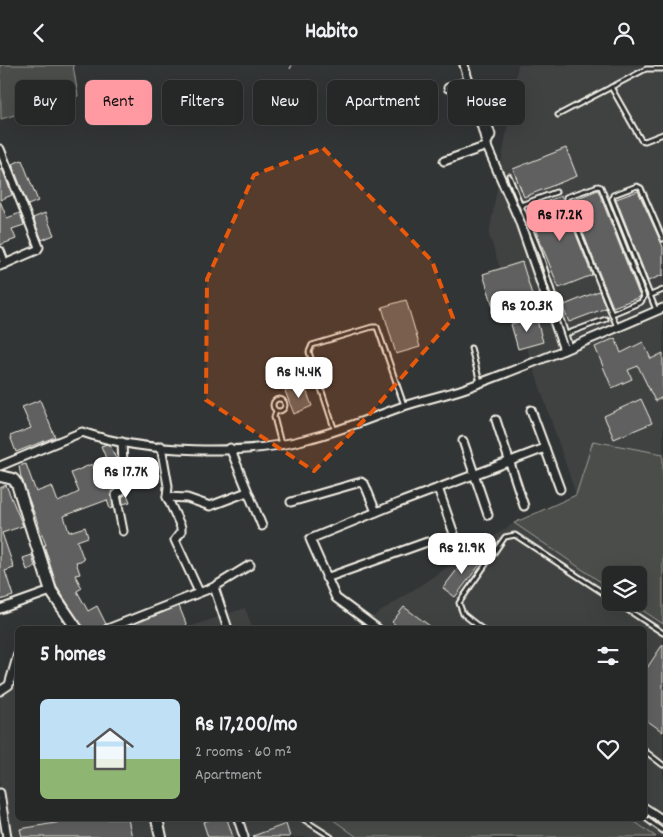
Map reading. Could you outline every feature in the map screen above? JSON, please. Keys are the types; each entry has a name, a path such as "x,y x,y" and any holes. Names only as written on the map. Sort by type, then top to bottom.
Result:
{"street":[{"path":"464,65 469,80"},
{"path":"444,161 487,145 491,135 469,65"},
{"path":"481,125 487,145 519,221 567,349"},
{"path":"0,149 39,247 37,250 3,265 0,251"},
{"path":"0,466 82,432 109,441 161,446 262,449 281,445 335,431 404,406 480,382 567,349 660,309"},
{"path":"531,410 560,489"},
{"path":"496,420 524,506"},
{"path":"463,441 488,515"},
{"path":"122,442 124,488 116,495 123,531"},
{"path":"161,446 168,486 167,497 181,527 181,532 175,540 198,592"},
{"path":"374,626 336,598 310,539 545,448"},
{"path":"230,449 262,526"},
{"path":"0,476 13,479 17,484 51,591 76,626"},
{"path":"290,502 361,482 365,485 376,512"},
{"path":"438,488 460,551"},
{"path":"167,497 187,498 210,506 247,492"},
{"path":"326,578 427,542"},
{"path":"114,626 214,587 250,565"},
{"path":"214,587 227,626"},
{"path":"0,609 51,591"},
{"path":"0,691 9,685 15,665"},
{"path":"0,793 7,837"},
{"path":"647,808 663,820"},
{"path":"157,821 161,837"},
{"path":"239,821 244,837"}],"lane":[{"path":"558,115 646,69 663,69"},
{"path":"611,87 641,140 663,134"},
{"path":"509,176 539,250 566,334 567,349"},
{"path":"660,309 650,295 612,199 613,195 637,186 641,187 663,239"},
{"path":"612,315 641,302 644,297 601,187 598,187 566,197 566,200 617,328"},
{"path":"521,205 556,192"},
{"path":"650,295 663,290"},
{"path":"566,334 606,319"},
{"path":"335,431 309,352 312,345 377,327 404,406"},
{"path":"471,348 480,382"},
{"path":"276,411 282,411 285,408 285,404 281,399 275,400 273,404 276,411 274,417 281,445"},
{"path":"478,626 463,614 459,603 505,537 510,535 515,535 602,592"},
{"path":"629,611 663,633"},
{"path":"647,753 663,765"},
{"path":"647,819 663,831"},
{"path":"306,821 331,837"}],"path":[{"path":"290,69 292,65"}],"highlighted area":[{"path":"323,148 432,261 453,318 370,414 314,471 206,400 207,279 254,175"}],"shaded area":[{"path":"0,65 73,65 78,96 75,97 75,80 15,80 15,115 1,119"},
{"path":"518,65 663,65 663,837 0,837 0,690 15,685 15,821 647,821 647,626 361,626 514,523 576,495 489,235 508,125 525,125 525,80 515,80"},
{"path":"593,441 663,454 663,624 644,611 647,611 647,566 602,566 602,583 514,523 576,495"},
{"path":"245,608 252,626 192,626"},
{"path":"335,821 634,821 656,837 357,837"}],"building":[{"path":"566,148 577,176 524,197 513,169"},
{"path":"22,160 38,201 28,205 12,164"},
{"path":"2,168 12,195 0,200 0,169"},
{"path":"598,190 640,297 613,307 570,201"},
{"path":"638,191 663,247 663,275 648,281 616,199"},
{"path":"561,196 592,275 559,288 527,209"},
{"path":"0,201 7,218 20,213 24,225 12,229 16,239 0,245"},
{"path":"45,213 54,235 42,240 33,218"},
{"path":"522,262 534,301 495,313 483,274"},
{"path":"599,291 606,308 569,322 562,306"},
{"path":"406,300 420,347 396,354 382,307"},
{"path":"536,317 543,342 518,349 511,324"},
{"path":"615,338 621,353 643,342 651,359 663,353 663,397 655,401 638,366 628,370 632,379 612,388 595,347"},
{"path":"304,384 312,406 294,414 285,391"},
{"path":"641,399 652,423 614,439 604,416"},
{"path":"40,400 55,437 16,452 10,436 31,428 22,407"},
{"path":"110,445 116,459 108,463 101,446"},
{"path":"26,464 36,492 52,486 58,502 79,492 71,473 92,464 101,483 108,480 112,491 113,508 110,509 107,500 64,516 69,532 85,527 88,537 77,541 84,560 76,562 80,574 75,575 82,588 77,591 88,611 97,606 106,624 104,626 82,626 57,587 44,545 46,545 21,478 19,466"},
{"path":"6,485 23,526 2,533 14,568 5,571 13,596 0,600 0,488"},
{"path":"127,494 130,502 123,504 122,497"},
{"path":"469,554 481,563 455,597 443,588"},
{"path":"32,555 35,567 27,570 23,558"},
{"path":"179,606 187,626 129,626"},
{"path":"404,607 430,626 397,626 392,622"},
{"path":"663,644 663,732 647,720 647,668"},
{"path":"67,821 128,821 132,837 22,837 20,829"},
{"path":"228,821 233,837 208,837 203,822"},
{"path":"286,824 290,837 253,837 253,836"}]}
